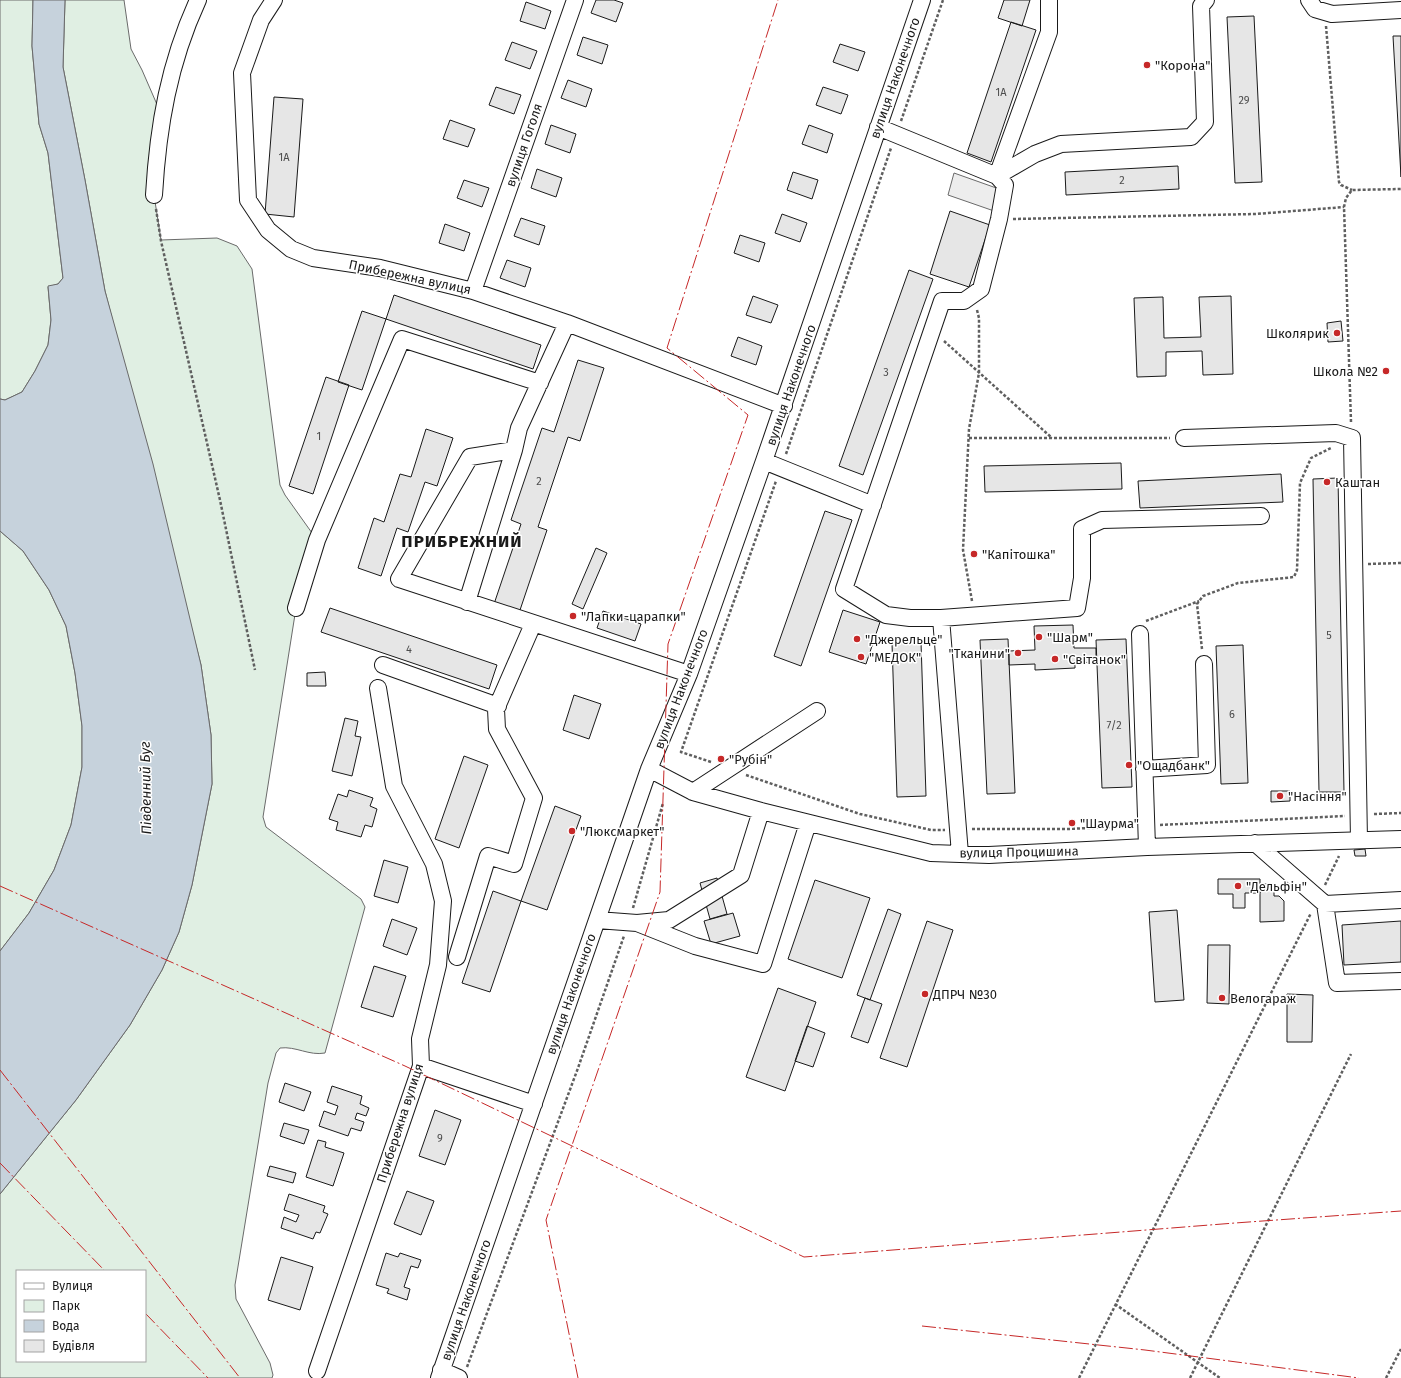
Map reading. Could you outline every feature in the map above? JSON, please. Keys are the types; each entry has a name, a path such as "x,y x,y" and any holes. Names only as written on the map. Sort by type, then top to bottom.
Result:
{"street":[{"path":"154,195 156,156 162,116 173,65 187,25 198,0"},
{"name":"Прибережна вулиця","path":"274,0 261,20 242,73 248,200 268,230 291,249 313,258 380,268 473,291 567,323 784,406"},
{"name":"вулиця Гоголя","path":"473,291 575,0"},
{"name":"вулиця Наконечного","path":"440,1374 596,920 650,769 689,674 784,406 922,0"},
{"path":"997,176 1049,32 1049,0"},
{"path":"997,176 1035,154 1060,144 1191,137 1205,122 1201,6 1206,0"},
{"path":"1309,0 1315,9 1332,14 1401,10"},
{"path":"878,128 997,176 1006,185 981,289 964,301 942,301 844,589 886,615 910,618 942,618 1077,608 1082,578 1082,529 1102,520 1261,516"},
{"path":"467,602 520,428 567,323"},
{"path":"296,608 317,540 402,339 540,383"},
{"path":"1184,438 1336,433 1352,438 1358,815 1352,841"},
{"path":"514,450 470,457 399,579 689,674"},
{"path":"764,461 873,505"},
{"path":"942,618 960,854"},
{"path":"457,957 488,856 514,864 534,798 497,729 496,709 533,624"},
{"path":"1140,634 1147,847"},
{"path":"383,664 498,706"},
{"path":"1144,769 1207,765 1204,664"},
{"name":"Прибережна вулиця","path":"317,1371 421,1066 420,1040 438,965 443,901 434,864 394,786 378,688"},
{"path":"694,792 817,711"},
{"name":"вулиця Процишина","path":"650,769 694,792 761,811 931,853 989,855 1147,847 1401,839"},
{"path":"596,920 632,923 669,920 741,875 761,811"},
{"path":"632,923 694,946 763,964 808,823"},
{"path":"1254,843 1322,901 1337,983 1401,980"},
{"path":"1322,901 1401,900"},
{"path":"421,1066 534,1104"},
{"path":"440,1374 462,1374"}],"path":[{"path":"943,0 681,752 860,814 931,830 1068,829 1401,813"},
{"path":"1325,12 1339,182 1341,185 1352,190 1401,189"},
{"path":"1352,190 1346,198 1344,207 1352,438"},
{"path":"154,195 161,241 220,500 255,670"},
{"path":"999,219 1256,214 1344,207"},
{"path":"974,294 979,318 979,373 969,429 964,550 974,616"},
{"path":"932,330 1052,438"},
{"path":"969,438 1184,438"},
{"path":"1204,664 1197,604 1203,596 1238,583 1294,577 1296,570 1300,483 1311,458 1331,448"},
{"path":"1354,564 1401,563"},
{"path":"1140,634 1142,622 1200,601"},
{"path":"462,1374 632,923 636,900 663,803"},
{"path":"1079,1378 1115,1304 1352,841"},
{"path":"1190,1378 1351,1054"},
{"path":"1115,1304 1220,1378"},
{"path":"1386,1378 1401,1348"}],"green space":[{"path":"0,0 33,0 32,46 39,124 48,153 63,278 58,284 48,287 51,320 48,345 35,371 22,392 5,400 0,399"},
{"path":"65,0 124,0 131,49 162,116 154,195 161,240 217,238 237,246 252,269 280,485 285,495 317,540 296,608 263,817 266,827 361,899 365,907 325,1053 319,1054 292,1048 280,1048 276,1053 268,1083 235,1285 236,1299 270,1363 273,1375 272,1378 0,1378 0,1194 76,1100 130,1025 162,970 179,932 192,885 212,784 211,735 201,665 105,291 63,67"},
{"path":"0,531 23,551 49,590 66,626 75,673 82,726 82,767 71,825 54,870 29,913 0,951"}],"shaded area":[{"path":"954,173 1002,190 997,212 948,195"}],"water":[{"name":"Південний Буг","path":"33,0 65,0 63,67 105,291 153,464 201,665 211,735 212,784 192,885 179,932 162,970 130,1025 76,1100 0,1194 0,951 29,913 54,870 71,825 82,767 82,726 75,673 66,626 49,590 23,551 0,531 0,399 5,400 22,392 35,371 48,345 51,320 48,286 58,284 63,278 48,153 39,124 32,46"}],"building":[{"path":"596,0 614,0 623,3 616,22 591,13"},
{"path":"1004,0 1030,0 1022,26 998,18"},
{"path":"526,2 551,11 545,29 520,21"},
{"path":"1254,16 1262,182 1235,183 1227,17"},
{"path":"1011,22 1036,30 991,162 967,153"},
{"path":"1393,36 1401,36 1401,177"},
{"path":"583,37 608,45 602,64 577,55"},
{"path":"512,42 537,51 530,69 505,60"},
{"path":"840,44 865,52 858,71 833,62"},
{"path":"568,80 592,89 586,107 561,98"},
{"path":"496,87 521,95 514,114 489,105"},
{"path":"823,87 848,95 841,114 816,105"},
{"path":"274,97 303,99 294,217 265,214"},
{"path":"450,120 475,129 468,147 443,139"},
{"path":"551,125 576,134 570,153 545,144"},
{"path":"809,125 833,134 827,153 802,144"},
{"path":"1178,166 1179,189 1066,195 1065,172"},
{"path":"537,169 562,178 556,197 531,188"},
{"path":"793,172 818,180 812,199 787,190"},
{"path":"464,180 489,188 482,207 457,198"},
{"path":"950,211 990,225 969,287 930,274"},
{"path":"782,214 807,223 800,242 775,233"},
{"path":"521,218 545,226 539,245 514,236"},
{"path":"445,224 470,233 464,251 439,243"},
{"path":"740,235 765,243 759,262 734,253"},
{"path":"507,260 531,268 525,287 500,278"},
{"path":"909,270 933,279 863,475 839,466"},
{"path":"394,295 541,345 533,369 386,319"},
{"path":"753,296 778,305 771,323 746,315"},
{"path":"1231,296 1233,374 1203,375 1202,351 1166,352 1166,376 1137,377 1134,298 1163,297 1164,338 1201,337 1199,297"},
{"path":"362,311 386,319 362,390 338,382"},
{"path":"1341,321 1343,341 1328,342 1327,323"},
{"path":"738,337 762,346 756,365 731,356"},
{"path":"578,360 604,368 580,441 568,437 538,527 547,530 518,616 493,607 521,524 511,520 542,428 554,432"},
{"path":"326,377 349,385 313,494 289,486"},
{"path":"426,429 453,438 437,486 425,482 408,532 397,528 381,576 358,568 374,518 384,522 400,474 411,477"},
{"path":"1121,463 1122,489 985,492 984,466"},
{"path":"1281,474 1283,502 1140,508 1138,481"},
{"path":"1338,478 1344,792 1319,792 1313,479"},
{"path":"825,511 852,520 801,666 774,656"},
{"path":"596,548 607,553 583,609 572,604"},
{"path":"330,608 497,665 489,689 321,632"},
{"path":"843,610 880,622 866,664 829,652"},
{"path":"603,611 641,624 635,641 597,628"},
{"path":"1073,625 1074,648 1096,648 1096,662 1075,663 1075,668 1035,670 1035,664 1009,665 1009,651 1035,650 1034,626"},
{"path":"1008,639 1015,793 987,794 980,640"},
{"path":"1126,639 1132,787 1102,788 1096,640"},
{"path":"921,642 926,796 897,797 892,643"},
{"path":"1243,645 1248,783 1221,784 1216,646"},
{"path":"325,672 326,686 307,686 307,673"},
{"path":"574,695 601,704 589,739 563,730"},
{"path":"345,718 358,721 355,736 361,737 352,776 332,771"},
{"path":"464,756 488,765 459,848 435,839"},
{"path":"349,790 373,798 370,806 377,809 372,827 365,825 361,837 336,830 338,822 329,819 338,794 347,797"},
{"name":"\"Насіння\"","path":"1271,791 1290,791 1290,801 1271,802"},
{"path":"555,806 581,816 547,910 521,901"},
{"path":"1365,849 1366,856 1355,856 1354,850"},
{"path":"384,860 408,867 398,903 374,896"},
{"path":"717,878 727,914 710,919 700,883"},
{"path":"1218,879 1260,879 1260,893 1245,893 1245,908 1233,908 1233,894 1218,894"},
{"path":"815,880 870,898 842,978 788,959"},
{"path":"1260,884 1267,884 1274,891 1274,896 1279,896 1284,901 1284,921 1260,922"},
{"path":"493,891 521,901 490,992 462,983"},
{"path":"888,909 901,914 870,1000 857,995"},
{"path":"1177,910 1184,1000 1155,1002 1149,912"},
{"path":"733,913 740,936 711,944 704,921"},
{"path":"392,919 417,928 407,955 383,946"},
{"path":"927,921 953,930 907,1067 880,1058"},
{"path":"1401,921 1401,962 1344,965 1342,925"},
{"path":"1208,945 1230,945 1229,1004 1207,1003"},
{"path":"374,966 406,976 393,1017 361,1007"},
{"path":"778,988 816,1002 785,1091 746,1077"},
{"path":"1287,994 1313,995 1312,1042 1287,1042"},
{"path":"865,998 882,1004 868,1043 851,1037"},
{"path":"807,1026 825,1033 813,1067 795,1061"},
{"path":"285,1083 311,1092 304,1111 279,1102"},
{"path":"332,1086 362,1096 360,1104 369,1108 366,1116 357,1113 355,1119 364,1122 361,1131 351,1128 348,1136 319,1126 324,1111 335,1115 338,1106 327,1102"},
{"path":"435,1110 461,1120 445,1165 419,1156"},
{"path":"284,1123 309,1130 304,1144 280,1136"},
{"path":"318,1140 326,1142 325,1147 344,1153 333,1186 306,1177"},
{"path":"270,1166 296,1173 293,1183 267,1176"},
{"path":"407,1191 434,1201 421,1235 394,1224"},
{"path":"289,1194 325,1206 323,1212 328,1214 320,1233 316,1232 313,1239 281,1228 284,1217 296,1222 299,1215 284,1210"},
{"path":"386,1253 398,1257 400,1253 421,1260 418,1268 411,1266 404,1287 410,1289 407,1300 387,1293 389,1289 376,1285"},
{"path":"281,1257 313,1267 300,1310 268,1300"}],"power":[{"path":"578,1378 546,1220 660,892 668,644 748,415 667,348 778,0"},
{"path":"0,886 405,1066 804,1257 1401,1211"},
{"path":"0,1070 240,1378"},
{"path":"0,1163 104,1270"},
{"path":"146,1314 208,1378"},
{"path":"922,1326 1145,1350 1359,1378"}],"place":[{"name":"\"Корона\"","path":"1147,65"},
{"name":"Школярик","path":"1337,333"},
{"name":"Школа №2","path":"1386,371"},
{"name":"Каштан","path":"1327,482"},
{"name":"\"Капітошка\"","path":"974,554"},
{"name":"\"Лапки-царапки\"","path":"573,616"},
{"name":"\"Шарм\"","path":"1039,637"},
{"name":"\"Джерельце\"","path":"857,639"},
{"name":"\"Тканини\"","path":"1018,653"},
{"name":"\"МЕДОК\"","path":"861,657"},
{"name":"\"Світанок\"","path":"1055,659"},
{"name":"\"Рубін\"","path":"721,759"},
{"name":"\"Ощадбанк\"","path":"1129,765"},
{"name":"\"Насіння\"","path":"1280,796"},
{"name":"\"Шаурма\"","path":"1072,823"},
{"name":"\"Люксмаркет\"","path":"572,831"},
{"name":"\"Дельфін\"","path":"1238,886"},
{"name":"ДПРЧ №30","path":"925,994"},
{"name":"Велогараж","path":"1222,998"}],"district":[{"name":"ПРИБРЕЖНИЙ","path":"462,541"}]}
